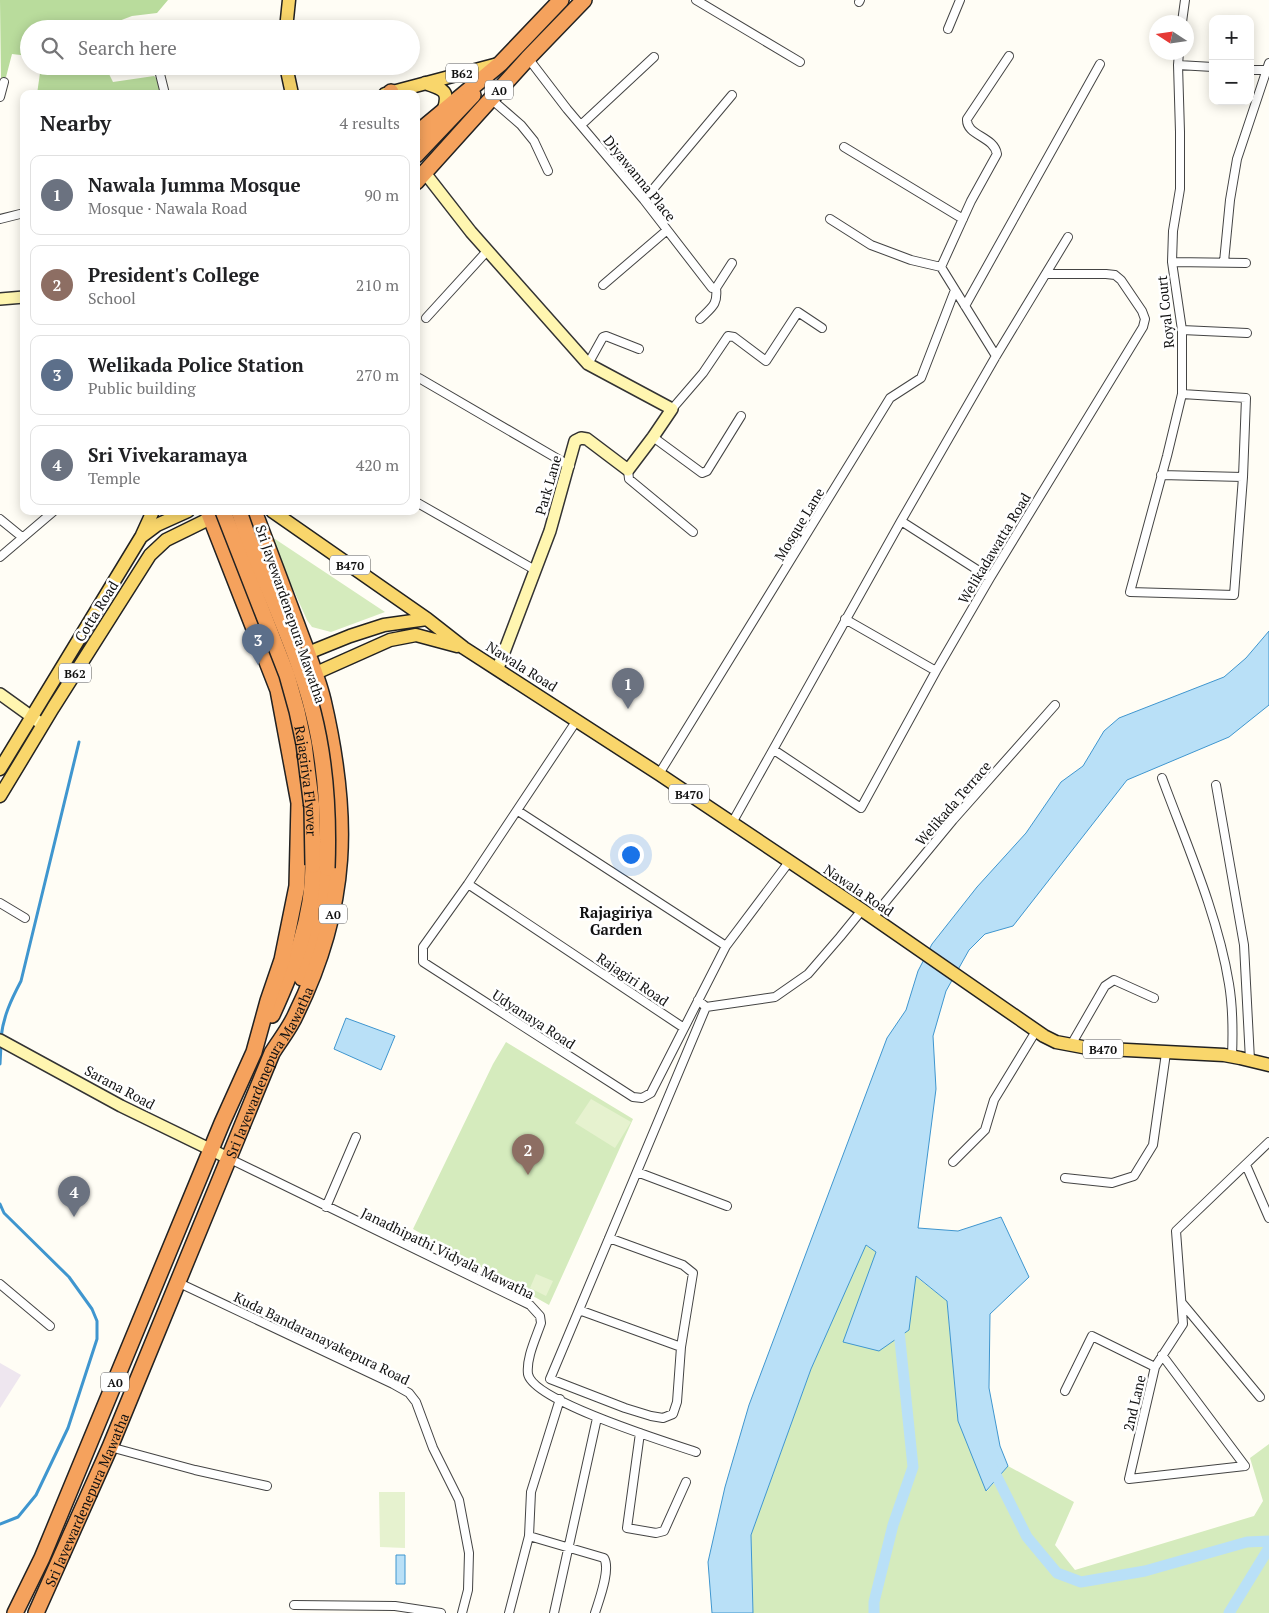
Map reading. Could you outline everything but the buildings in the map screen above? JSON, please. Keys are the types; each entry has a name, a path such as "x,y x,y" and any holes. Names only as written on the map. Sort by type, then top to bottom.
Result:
{"highway":[{"name":"A0","path":"420,130 500,64 561,0"},
{"name":"A0","path":"420,174 584,0"},
{"path":"420,174 446,136 528,58"},
{"path":"420,152 500,64"},
{"name":"Rajagiriya Flyover","path":"217,515 287,675 304,744 312,808 313,878 304,933 287,982 254,1052"},
{"name":"Sri Jayewardenepura Mawatha","path":"15,1613 46,1549 222,1123 254,1052 282,960 298,886 298,794 278,690 217,515"},
{"name":"Rajagiriya Flyover","path":"241,515 307,690 319,737 327,804 326,868 320,919 307,964 272,1053"},
{"name":"Sri Jayewardenepura Mawatha","path":"36,1613 110,1447 272,1053 296,1016 322,955 336,900 341,850 339,789 323,700 255,515"},
{"path":"298,794 301,742 311,735 320,740 339,789"}],"main road":[{"path":"287,20 289,0"},
{"name":"B62","path":"400,90 500,64"},
{"path":"288,75 291,90"},
{"name":"B62","path":"425,83 442,89 445,93 447,100 444,109"},
{"name":"B62","path":"140,539 151,515"},
{"name":"Cotta Road","path":"0,796 38,720 140,539 157,525 179,515"},
{"name":"Cotta Road","path":"0,769 38,720 153,552 166,540 212,515"},
{"name":"Nawala Road","path":"278,515 427,619 464,648 498,668 660,774 867,913 1036,1031 1056,1042 1070,1046 1232,1056 1269,1063"},
{"path":"140,539 153,552"},
{"path":"271,669 350,636 384,625 427,619"},
{"name":"Nawala Road","path":"278,690 390,640 416,635 464,648"}],"street":[{"path":"696,0 800,62"},
{"path":"948,29 960,0"},
{"path":"1183,15 1186,0"},
{"path":"942,267 962,220 996,154 996,148 992,144 969,129 966,124 967,119 1008,56"},
{"path":"581,125 654,57"},
{"name":"Diyawanna Place","path":"528,58 644,200 666,231 712,288 716,288"},
{"name":"Royal Court","path":"1178,60 1180,189 1173,230 1172,262 1182,330 1182,394 1130,592 1234,595 1243,477"},
{"path":"965,306 1100,64"},
{"path":"1178,65 1209,67"},
{"path":"1224,262 1230,200 1237,159 1267,67 1254,69"},
{"path":"160,75 164,90"},
{"path":"0,97 4,82"},
{"path":"644,200 732,94"},
{"path":"491,99 521,124 534,141 548,171"},
{"path":"844,147 962,220"},
{"path":"420,176 588,364 672,409"},
{"path":"0,219 20,214"},
{"path":"830,219 871,245 911,260 942,267 996,356"},
{"path":"603,286 666,231"},
{"path":"732,823 845,619 996,356 1068,237"},
{"path":"426,318 488,250"},
{"path":"1172,262 1246,263"},
{"path":"700,319 716,304 716,288 732,263"},
{"name":"Welikadawatta Road","path":"774,750 860,808 936,670 990,578 1143,327 1145,319 1142,311 1121,280 1115,275 1047,274"},
{"name":"Mosque Lane","path":"660,774 890,398 921,378 955,290"},
{"path":"0,299 20,297"},
{"path":"693,532 629,479 628,470 653,438 672,409 703,373 728,336 734,337 766,361 798,312 822,328"},
{"path":"1182,330 1247,333"},
{"path":"588,364 602,337 613,337 639,349"},
{"path":"420,379 570,466"},
{"path":"1161,475 1243,477 1246,398 1182,394"},
{"path":"653,438 702,474 708,471 740,416"},
{"name":"Park Lane","path":"498,668 550,531 570,466 575,441 581,438 587,439 628,470"},
{"path":"420,504 535,570"},
{"path":"0,557 49,515"},
{"path":"0,519 22,537"},
{"path":"901,522 990,578"},
{"path":"845,619 936,670"},
{"path":"0,694 38,720"},
{"name":"Welikada Terrace","path":"706,1007 775,997 808,974 840,937 867,913 953,820 1055,705"},
{"name":"Udyanaya Road","path":"578,720 518,811 423,947 423,962 633,1097 642,1098 651,1093 726,946 790,862"},
{"path":"1162,778 1202,885 1222,950 1230,985 1233,1026 1232,1056"},
{"path":"1216,785 1244,945 1250,1060"},
{"path":"518,811 726,946"},
{"name":"Rajagiri Road","path":"468,884 684,1028"},
{"path":"0,903 25,918"},
{"path":"1070,1046 1104,986 1114,980 1154,998"},
{"path":"609,1238 683,1265 693,1273 681,1347 677,1402 673,1414 663,1418 625,1408 550,1379 609,1238 637,1172 706,1007 698,1000"},
{"path":"953,1162 985,1130 994,1100 1036,1031"},
{"name":"Sarana Road","path":"0,1040 121,1106 228,1158"},
{"path":"1065,1178 1112,1183 1134,1176 1153,1145 1166,1053"},
{"path":"326,1207 356,1137"},
{"name":"2nd Lane","path":"1162,1356 1245,1466 1129,1479 1155,1367 1162,1356 1183,1324 1176,1231 1269,1142"},
{"name":"Janadhipathi Vidyala Mawatha","path":"228,1158 530,1305 540,1316 541,1323 528,1362 528,1376 536,1387 597,1418 696,1452"},
{"path":"1246,1165 1269,1218"},
{"path":"637,1172 727,1206"},
{"name":"Kuda Bandaranayakepura Road","path":"177,1282 394,1384 409,1393 416,1402 433,1448 459,1500 469,1553 468,1590 462,1613"},
{"path":"0,1284 50,1326"},
{"path":"1182,1303 1260,1397"},
{"path":"579,1310 681,1347"},
{"path":"1065,1391 1092,1336 1155,1367"},
{"path":"509,1613 529,1536 532,1492 560,1399"},
{"path":"554,1613 597,1418"},
{"path":"640,1433 627,1528 656,1533 664,1531 686,1482"},
{"path":"110,1447 195,1470 267,1486"},
{"path":"529,1536 604,1558 607,1570 595,1613"},
{"path":"294,1605 395,1606 441,1613"}],"shaded area":[{"path":"0,1363 21,1375 0,1408"}],"green space":[{"path":"0,0 168,0 157,13 132,16 122,20 20,20 20,55 12,54 6,77 1,80"},
{"path":"40,75 110,75 113,82 154,76 166,87 166,90 38,90"},
{"path":"269,535 385,612 331,632 312,627 307,620"},
{"path":"506,1042 633,1119 549,1305 413,1229 493,1064"},
{"path":"591,1099 631,1122 615,1148 575,1123"},
{"path":"865,1245 915,1276 947,1301 958,1421 987,1491 1008,1466 1074,1502 1055,1545 1075,1570 1254,1516 1263,1501 1250,1458 1269,1444 1269,1613 753,1613 751,1535 811,1369"},
{"path":"536,1274 553,1281 546,1296 530,1288"},
{"path":"379,1492 405,1492 405,1548 380,1547"}],"water":[{"path":"1269,631 1269,705 1229,737 1127,780 1013,926 985,934 969,950 946,991 933,1036 936,1089 918,1228 958,1231 1001,1217 1029,1277 990,1314 989,1388 1000,1446 1008,1466 986,1491 958,1421 947,1301 916,1276 909,1330 879,1351 843,1342 876,1252 866,1245 811,1369 751,1535 753,1613 712,1613 708,1562 725,1487 749,1405 887,1038 906,1010 918,971 932,944 977,887 1026,833 1061,782 1083,766 1104,731 1119,718 1224,677 1246,658"},
{"path":"346,1018 395,1036 381,1070 334,1049"},
{"path":"396,1555 405,1555 405,1584 396,1584"}],"waterway":[{"path":"1,1038 8,1009 21,981 79,742"},
{"path":"0,1064 1,1045"},
{"path":"0,1204 4,1213 69,1277 92,1309 97,1321 97,1339 68,1428 36,1495 18,1517 0,1524"},
{"path":"874,1613 874,1602 893,1525 913,1467 898,1321"},
{"path":"991,1465 1027,1537 1057,1573 1081,1582 1145,1571 1247,1542 1269,1541"},
{"path":"1229,1613 1269,1548"}],"place":[{"name":"Welikada Police Station","path":"258,665"},
{"name":"Nawala Jumma Mosque","path":"628,709"},
{"name":"President's College","path":"528,1175"},
{"name":"Sri Vivekaramaya","path":"74,1217"}],"district":[{"name":"Rajagiriya Garden","path":"616,920"}]}
